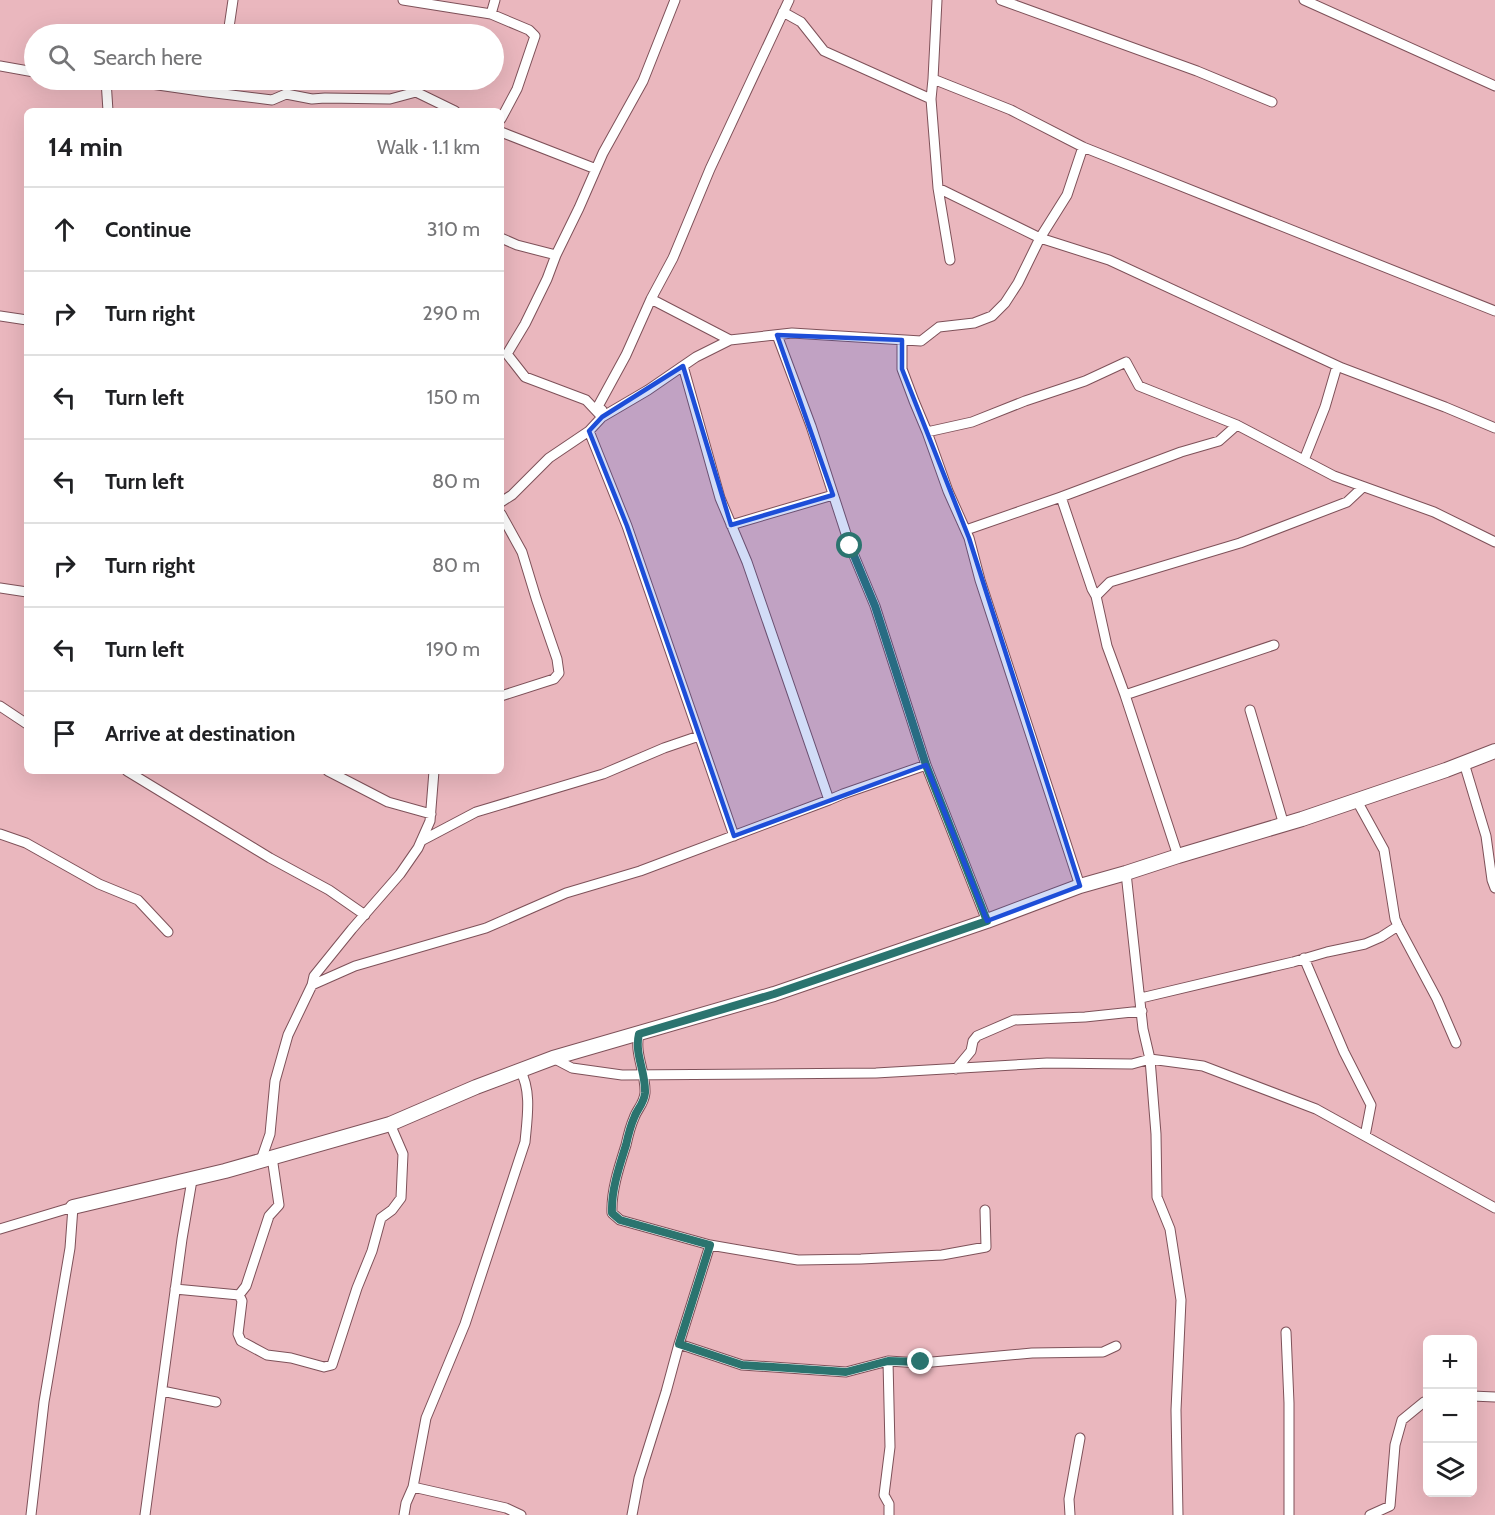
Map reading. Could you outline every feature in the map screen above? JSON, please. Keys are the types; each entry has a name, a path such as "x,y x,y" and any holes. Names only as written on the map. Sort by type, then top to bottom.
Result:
{"street":[{"path":"229,24 233,0"},
{"path":"403,0 490,14 529,30 535,36 517,89 504,113"},
{"path":"490,14 495,0"},
{"path":"599,413 586,400 525,377 504,353 525,324 603,153 643,81 675,0"},
{"path":"504,500 549,458 589,431 651,299 673,258 710,169 789,0"},
{"path":"937,0 931,99 938,188 950,260"},
{"path":"1001,0 1197,71 1272,102"},
{"path":"1304,0 1495,86"},
{"path":"783,12 801,22 824,51 931,99"},
{"path":"0,66 24,70"},
{"path":"933,79 1011,110 1083,147 1495,311"},
{"path":"107,90 108,108"},
{"path":"193,90 272,99 286,94 312,99 390,99 416,92 449,108"},
{"path":"504,133 596,169"},
{"path":"599,413 614,410 696,357 730,340 792,333 921,341 939,327 974,323 992,316 1005,303 1018,284 1040,238 1067,195 1083,147"},
{"path":"938,188 1040,238 1109,260 1337,366 1445,406 1495,428"},
{"path":"504,239 556,255"},
{"path":"651,299 730,340"},
{"path":"0,316 24,320"},
{"path":"777,335 811,426 850,546 875,606 926,765 987,921"},
{"path":"902,340 902,369 948,491 969,538 980,580 1080,886"},
{"path":"927,432 972,422 1085,381 1126,362 1139,386 1237,424 1334,476 1434,512 1495,542"},
{"path":"683,366 720,498 747,562 829,800"},
{"path":"1304,459 1325,406 1337,366"},
{"path":"966,530 1181,452 1219,441 1237,424"},
{"path":"589,431 627,526 734,836"},
{"path":"1096,596 1110,582 1240,543 1347,502 1363,487"},
{"path":"731,525 833,495"},
{"path":"1061,497 1096,596 1107,646 1178,856"},
{"path":"504,519 522,552 557,659 559,673 554,679 504,695"},
{"path":"0,588 24,592"},
{"path":"1125,695 1274,645"},
{"path":"0,706 24,721"},
{"path":"1250,710 1284,825"},
{"path":"422,841 476,812 603,774 699,736"},
{"path":"0,1229 73,1207 192,1180 390,1124 476,1087 553,1058 774,994 987,921 1080,886 1284,825 1495,751"},
{"path":"1464,763 1486,836 1495,888"},
{"path":"312,986 355,966 486,928 566,893 640,871 926,765"},
{"path":"132,774 270,858 329,890 365,915"},
{"path":"334,774 388,802 431,814"},
{"path":"239,1295 246,1286 269,1216 279,1205 266,1159 275,1081 288,1035 312,986 314,976 400,874 422,841 430,821 434,774"},
{"path":"1357,801 1384,850 1395,920 1437,999 1455,1043"},
{"path":"0,834 26,843 99,884 138,900 168,932"},
{"path":"1126,873 1143,1029 1150,1059 1156,1134 1157,1197 1170,1229 1181,1300 1176,1410 1178,1515"},
{"path":"1141,998 1365,944 1398,926"},
{"path":"1304,958 1344,1052 1371,1105 1365,1136"},
{"path":"956,1069 971,1051 976,1036 1014,1020 1085,1017 1142,1011"},
{"path":"639,1034 638,1054 645,1093 643,1104 634,1117 611,1203 612,1213 620,1220 710,1245 798,1260 861,1259 942,1255 986,1247 985,1210"},
{"path":"553,1058 572,1068 622,1075 876,1073 1047,1063 1132,1064 1150,1059 1203,1066 1316,1109 1495,1208"},
{"path":"404,1515 413,1487 426,1418 465,1324 525,1142 526,1081 520,1070"},
{"path":"239,1295 242,1301 238,1334 241,1341 267,1355 291,1358 324,1367 332,1365 357,1288 372,1251 381,1218 392,1210 401,1198 403,1154 390,1124"},
{"path":"145,1515 192,1180"},
{"path":"31,1515 44,1402 70,1248 73,1207"},
{"path":"632,1515 639,1478 710,1245"},
{"path":"175,1290 239,1295"},
{"path":"1286,1332 1289,1403 1289,1515"},
{"path":"679,1344 742,1365 846,1372 888,1361 921,1362 1032,1353 1103,1352 1116,1346"},
{"path":"888,1361 890,1447 884,1496 889,1504 889,1515"},
{"path":"162,1391 216,1402"},
{"path":"1477,1396 1495,1397"},
{"path":"1370,1515 1390,1506 1395,1445 1402,1420 1423,1403"},
{"path":"1070,1515 1069,1498 1080,1438"},
{"path":"413,1487 506,1508 522,1515"}],"highlighted area":[{"path":"777,335 902,340 902,369 969,538 1080,886 987,921 926,765 734,836 627,526 589,431 602,417 683,366 731,525 833,495"}],"route":[{"path":"850,546 875,606 926,765 987,921 774,994 639,1034 638,1054 645,1093 643,1104 634,1117 611,1203 612,1213 620,1220 710,1245 679,1344 742,1365 846,1372 888,1361 921,1362"}]}
